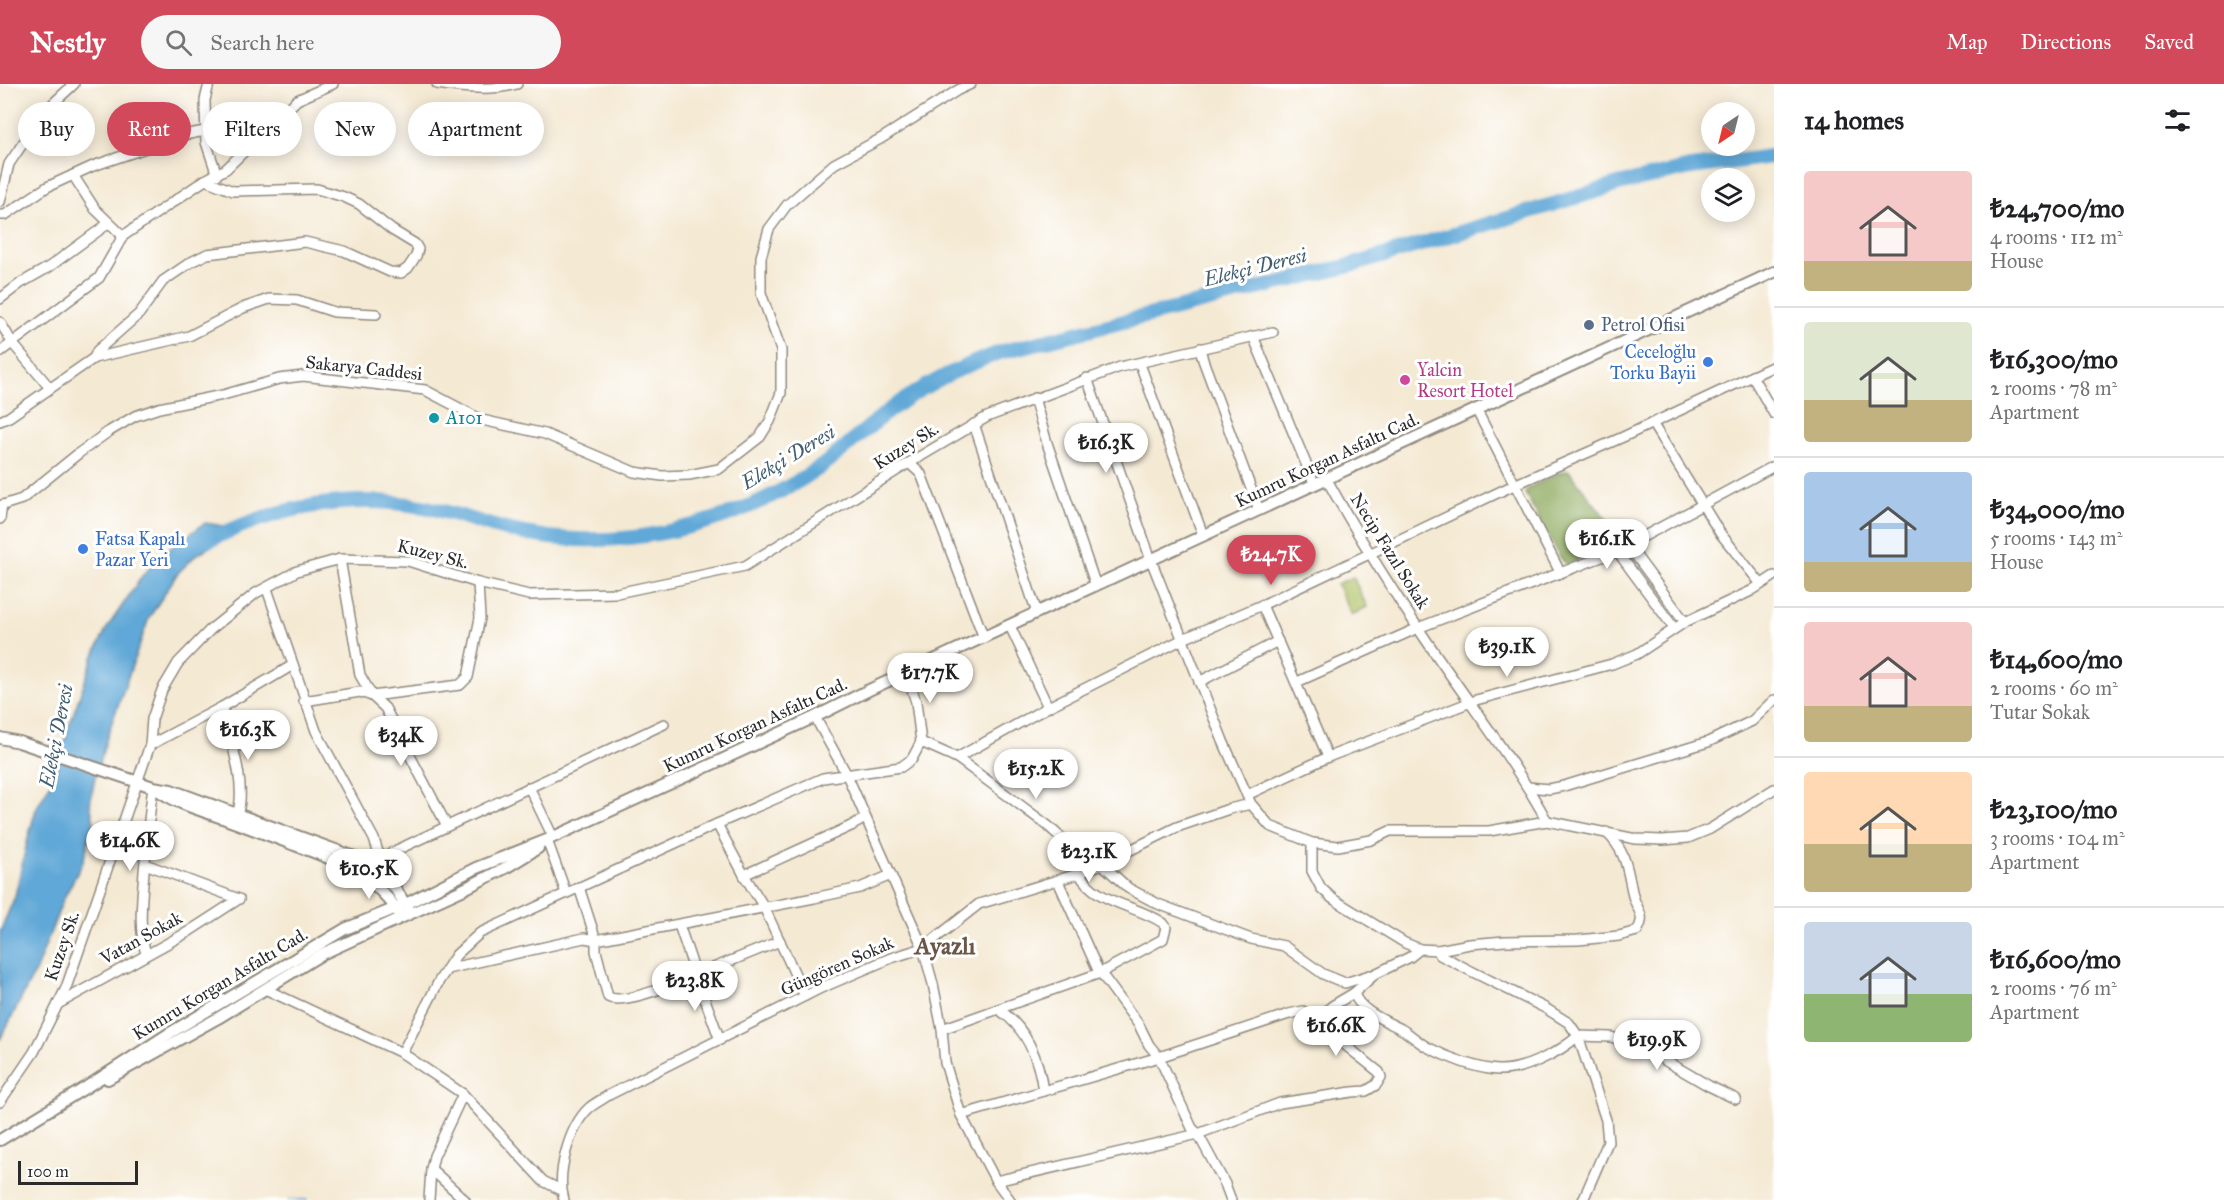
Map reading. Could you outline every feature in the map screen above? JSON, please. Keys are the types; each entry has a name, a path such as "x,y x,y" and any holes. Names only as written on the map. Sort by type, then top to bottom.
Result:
{"main road":[{"name":"Kumru Korgan Asfaltı Cad.","path":"0,1140 170,1033 345,929 404,911 476,868 550,838 815,717 1314,483 1774,272"},
{"path":"0,738 19,742 153,787 171,790 194,803"},
{"path":"153,787 166,796 194,803 280,834 352,856 404,911"},
{"path":"364,870 395,888 404,911"},
{"path":"85,1088 108,1080 170,1046 322,954 404,911"}],"street":[{"path":"0,202 5,162 44,112 74,84"},
{"path":"205,102 209,84"},
{"path":"0,352 99,278 123,236 205,180 218,175 297,100 333,84"},
{"path":"438,84 465,88 504,87 518,84"},
{"name":"Sakarya Caddesi","path":"1,506 22,500 86,448 135,416 279,379 303,376 425,390 482,420 545,434 634,472 662,476 689,475 719,469 760,437 770,421 781,393 781,350 760,293 760,257 769,229 787,205 834,164 971,84"},
{"path":"0,215 47,187 93,166 184,135 203,132"},
{"path":"211,156 218,175"},
{"path":"73,175 108,223 123,236"},
{"path":"94,358 97,351 139,314 163,281 190,262 207,254 305,242 344,251 390,272 401,273 408,268 416,256 418,249 415,244 392,230 359,204 344,197 317,189 233,191 205,180"},
{"path":"0,299 21,283 49,267 108,223"},
{"path":"0,421 94,358 189,336 243,308 269,299 297,300 334,312 376,314"},
{"path":"0,322 13,344 50,388"},
{"name":"Kuzey Sk.","path":"0,1102 34,1052 66,988 134,780 150,745 152,720 162,690 178,663 210,630 256,593 297,571 340,559 408,561 478,583 530,594 617,593 745,566 974,424 1034,398 1120,367 1273,332"},
{"path":"1253,336 1314,483"},
{"path":"1200,348 1259,510"},
{"path":"1140,364 1203,535"},
{"path":"957,758 1048,707 1183,639 1262,605 1514,485 1774,366"},
{"path":"1752,376 1774,414"},
{"path":"1087,378 1151,560 1199,682 1249,800 1270,825 1312,843 1338,846 1371,840 1390,831 1489,831 1547,821 1636,839 1663,840 1688,838 1710,829 1774,789"},
{"path":"1034,398 1096,586"},
{"path":"1476,409 1560,572"},
{"path":"1652,423 1720,533 1761,584"},
{"path":"974,424 1037,613"},
{"path":"909,463 921,474 984,638"},
{"path":"1297,682 1418,628 1617,551 1774,466"},
{"name":"Necip Fazıl Sokak","path":"1326,478 1369,554 1528,787 1547,821"},
{"path":"0,519 1,506"},
{"path":"1628,545 1685,622"},
{"path":"1617,551 1674,628"},
{"path":"340,559 360,675 372,696 385,708 447,826"},
{"name":"Güngören Sokak","path":"561,1190 567,1148 576,1125 589,1108 609,1095 806,996 881,963 923,948 980,904 1058,881 1097,866 1177,827 1249,800 1328,757 1476,700 1612,664 1637,654 1674,628 1774,576"},
{"path":"304,701 360,692 372,696 460,685 468,677 480,618 478,583"},
{"path":"267,589 316,731 374,839 388,884"},
{"path":"1262,605 1328,757"},
{"path":"1010,626 1048,707"},
{"path":"1199,682 1278,641"},
{"path":"150,745 222,707 293,665"},
{"path":"402,1053 447,969 456,956 480,933 823,778 901,767 912,759 921,742 916,702 907,674"},
{"path":"1528,787 1549,789 1564,786 1708,742 1752,721 1774,700"},
{"path":"222,707 240,788 240,803 236,818"},
{"path":"815,717 847,775 923,948 942,1029 945,1063 961,1115 996,1181 1010,1200"},
{"path":"364,870 381,858 664,724"},
{"path":"921,742 957,758 1128,888 1158,904 1251,939 1284,946 1323,974 1345,983 1375,974 1410,957 1420,949"},
{"path":"146,954 142,940 141,908 153,787"},
{"path":"529,787 550,838 566,893"},
{"path":"744,875 865,818"},
{"path":"717,824 764,907 806,996"},
{"path":"1312,843 1312,870 1321,888 1333,899 1405,943 1420,949 1438,950 1505,941 1541,942 1619,936 1637,931 1642,923 1641,915 1634,899 1628,867 1621,850 1606,832"},
{"name":"Vatan Sokak","path":"58,1004 188,932 239,899 215,888 145,864"},
{"path":"942,1029 1100,973 1162,939 1166,927 1156,918 1108,899 1083,881 1079,873"},
{"path":"447,969 584,938 596,940 679,925 860,888 891,875"},
{"path":"1058,881 1081,936 1100,973 1139,1025 1159,1057 1192,1128 1198,1134 1231,1200"},
{"path":"579,887 596,940 596,951 608,997 612,999 623,999 649,992 780,941"},
{"path":"679,925 720,1040"},
{"path":"1438,950 1440,955 1458,965 1545,1008 1569,1023 1578,1036 1606,1120 1608,1142 1583,1200"},
{"path":"1315,1021 1332,1006 1354,993 1375,974"},
{"path":"265,989 402,1053 463,1094 543,1181 561,1190 564,1200"},
{"path":"1354,993 1356,1000 1368,1010 1407,1032 1426,1047 1462,1062 1498,1070 1521,1067 1564,1048 1578,1036 1611,1037 1640,1046 1736,1099"},
{"path":"999,1009 1014,1020 1024,1032 1042,1079 1043,1090"},
{"path":"961,1115 1159,1057 1303,1011 1379,1072 1381,1077 1377,1085 1366,1091 1280,1103 1198,1134 996,1181"},
{"path":"429,1200 434,1156 463,1094"},
{"path":"431,1169 465,1200"}],"green space":[{"path":"1564,471 1569,471 1622,539 1567,565 1560,557 1525,493 1528,488"},
{"path":"1353,577 1367,607 1352,615 1337,584"}],"water":[{"path":"205,523 231,527 223,539 196,555 177,574 149,618 95,777 90,804 94,822 83,862 63,900 36,970 0,1040 0,932 15,896 36,809 55,775 69,726 94,655 107,628 143,575 165,552"}],"waterway":[{"name":"Elekçi Deresi","path":"210,540 235,528 288,511 342,502 370,501 425,507 504,529 562,539 602,540 641,536 703,523 763,500 801,480 913,394 956,371 1001,352 1356,264 1620,184 1688,168 1774,156"},
{"path":"288,1200 307,1200"}],"place":[{"name":"Petrol Ofisi","path":"1589,325"},
{"name":"Ceceloğlu Torku Bayii","path":"1708,362"},
{"name":"Yalcin Resort Hotel","path":"1405,380"},
{"name":"A101","path":"434,418"},
{"name":"Fatsa Kapalı Pazar Yeri","path":"83,549"}],"district":[{"name":"Ayazlı","path":"945,946"}]}
